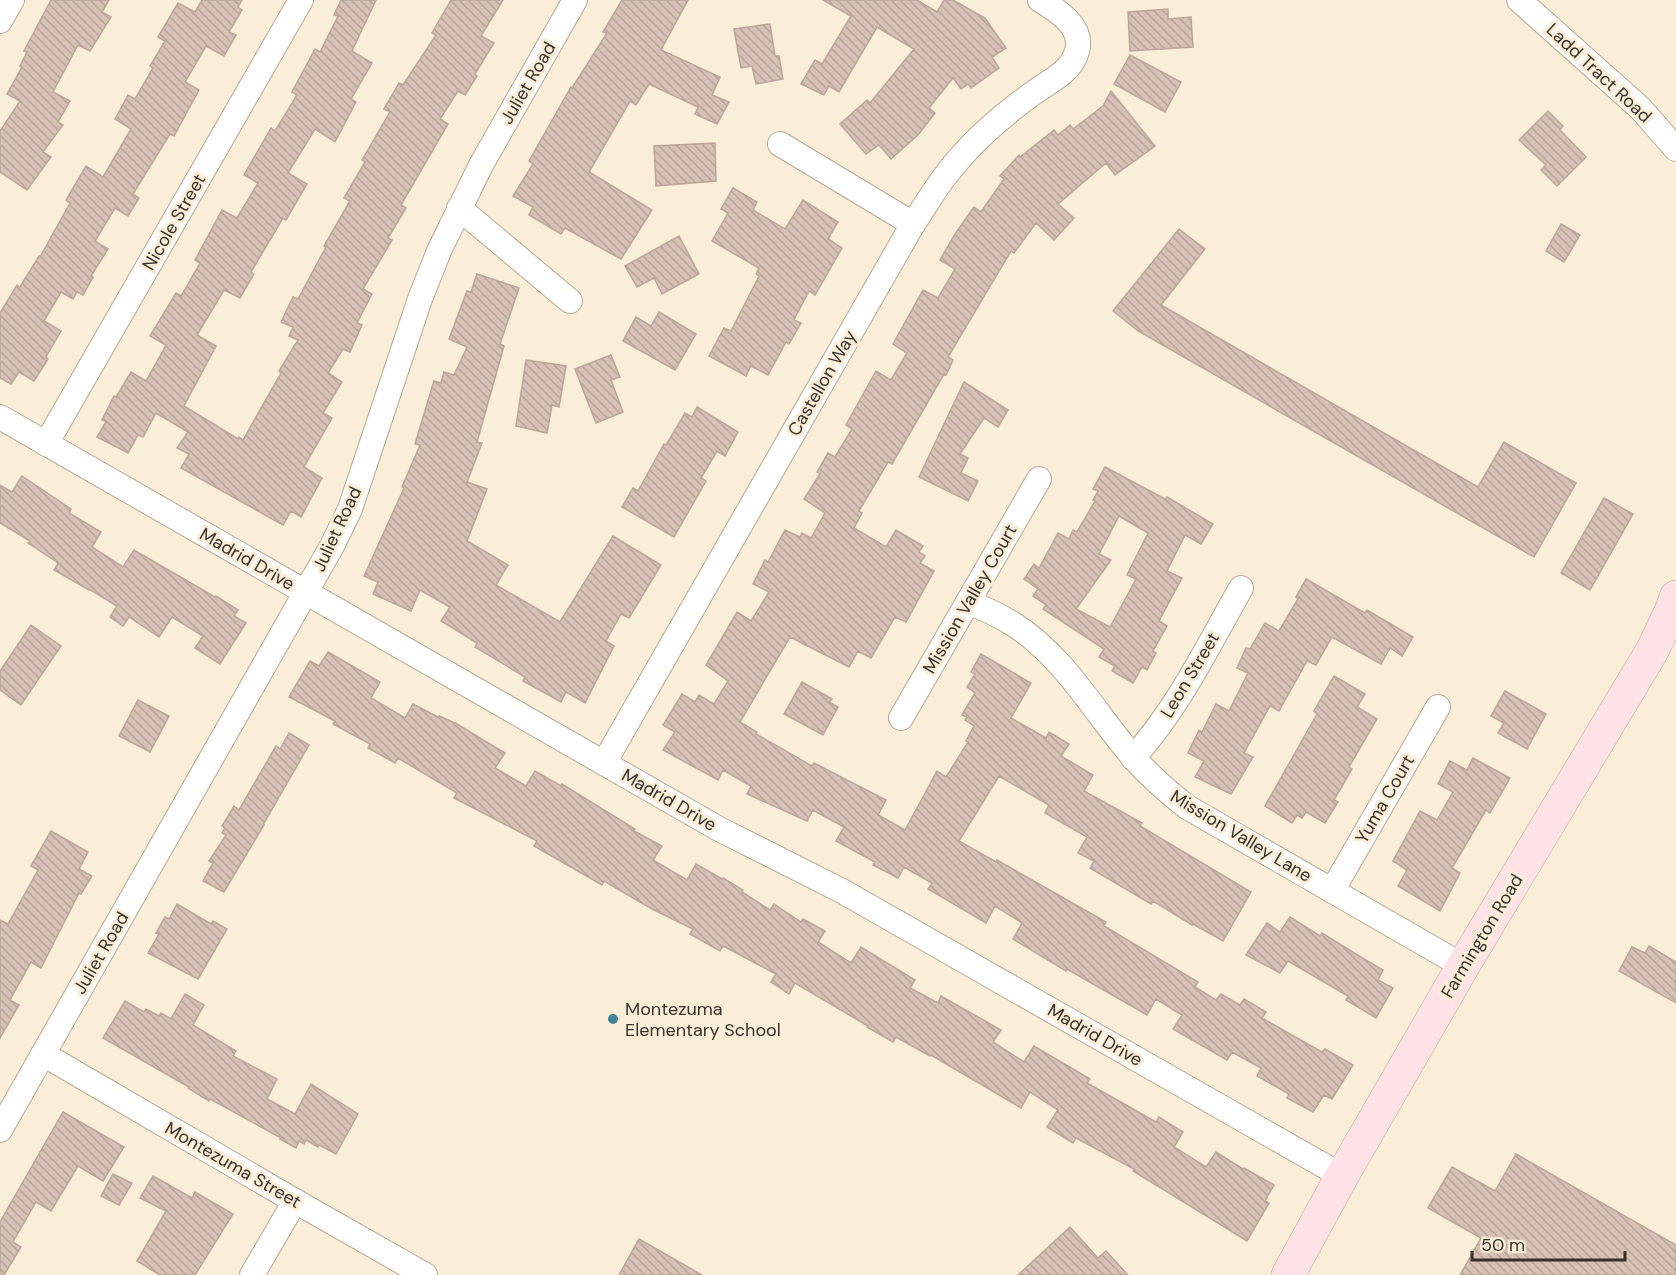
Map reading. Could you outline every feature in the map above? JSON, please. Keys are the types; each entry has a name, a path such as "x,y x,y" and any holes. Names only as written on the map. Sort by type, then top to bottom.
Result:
{"main road":[{"name":"Farmington Road","path":"1288,1275 1463,966 1652,651 1676,597"}],"street":[{"path":"0,21 12,0"},
{"name":"Nicole Street","path":"46,444 301,0"},
{"name":"Juliet Road","path":"0,1130 332,546 350,509 420,299 439,251 481,165 575,0"},
{"name":"Castellon Way","path":"604,763 913,224 946,175 985,131 1072,65 1078,49 1078,38 1071,23 1058,10 1040,0"},
{"name":"Ladd Tract Road","path":"1519,0 1640,108 1676,149"},
{"path":"780,144 913,224"},
{"path":"459,208 570,300"},
{"name":"Madrid Drive","path":"0,417 719,829 853,897 1342,1176"},
{"name":"Mission Valley Court","path":"901,718 1039,479"},
{"name":"Leon Street","path":"1133,758 1170,710 1241,588"},
{"name":"Mission Valley Lane","path":"968,602 1013,624 1040,644 1063,668 1133,758 1161,786 1187,807 1463,966"},
{"name":"Yuma Court","path":"1332,891 1437,707"},
{"name":"Montezuma Street","path":"43,1054 295,1202 425,1275"},
{"path":"252,1275 295,1202"}],"building":[{"path":"51,0 109,0 102,12 111,17 90,51 78,45 53,92 70,101 58,122 63,125 43,152 51,157 27,190 0,172 0,131 20,101 7,94 22,67 20,66 27,52 24,51"},
{"path":"202,0 242,0 238,7 242,10 229,32 236,35 224,56 206,46 185,82 199,90 174,136 170,134 133,194 139,198 128,216 115,208 95,241 108,249 91,276 93,277 83,295 77,292 73,299 61,292 44,321 61,331 46,357 48,359 34,381 19,372 11,384 0,378 0,313 17,285 20,287 40,257 70,203 66,200 86,166 103,177 131,129 115,119 128,95 135,99 153,68 150,66 165,41 158,37 178,3 195,12"},
{"path":"341,0 376,0 352,51 372,63 351,99 356,102 335,142 315,129 288,173 307,184 286,220 283,218 251,272 254,274 240,298 224,290 197,335 216,346 184,406 238,439 239,437 243,440 298,340 289,336 293,327 281,322 293,297 298,299 326,247 324,246 350,201 344,198 365,162 362,160 390,112 384,109 399,83 403,85 436,35 432,33 451,0 503,0 481,36 494,43 465,95 458,91 440,119 448,124 401,205 406,208 388,238 392,240 363,289 372,294 357,323 362,325 350,352 343,349 328,373 342,382 323,413 332,418 304,467 322,478 301,517 291,511 283,525 181,468 189,454 177,448 188,432 156,413 143,437 138,435 128,453 97,437 106,422 102,420 114,396 116,397 131,372 146,381 166,345 150,336 176,293 181,296 200,263 195,260 222,210 237,218 258,183 244,175 271,128 275,131 297,95 292,92 315,49 320,52 338,16 334,15"},
{"path":"622,0 688,0 661,50 720,77 712,95 729,102 717,124 695,114 698,107 649,84 636,105 630,101 589,172 652,210 621,259 565,228 561,234 529,215 533,207 513,196 533,164 529,161 571,87 607,33 603,32"},
{"path":"823,0 917,0 937,12 944,0 953,0 985,18 1006,48 992,57 999,68 971,88 968,84 961,89 953,78 929,108 935,113 918,135 891,159 879,145 866,154 840,124 867,100 870,103 914,49 877,27 839,92 829,86 824,95 801,84 815,60 822,64 851,16"},
{"path":"1168,9 1168,19 1191,17 1193,47 1130,51 1128,12"},
{"path":"770,24 775,56 779,56 783,79 756,84 752,66 741,68 734,29"},
{"path":"1130,55 1181,82 1165,112 1114,84"},
{"path":"1111,91 1155,146 1115,175 1106,163 1058,204 1074,218 1054,240 1036,223 1014,253 1011,251 948,357 953,360 946,375 944,374 892,464 888,462 859,511 862,513 854,528 886,547 896,530 923,546 919,552 925,556 920,563 934,571 906,622 895,617 871,658 858,651 849,667 790,637 740,722 757,732 756,734 812,766 814,763 886,800 878,815 905,830 937,771 946,777 968,742 966,741 974,726 965,720 967,717 962,715 975,693 967,687 975,674 971,672 981,654 1031,683 1011,718 1046,738 1049,732 1069,744 1061,756 1093,775 1084,791 1142,823 1140,826 1251,892 1223,941 1153,901 1151,904 1090,868 1094,861 1078,853 1087,837 1045,813 1049,805 999,776 959,841 1106,922 1104,926 1198,982 1195,987 1216,1000 1221,994 1240,1005 1244,999 1266,1012 1262,1018 1322,1052 1325,1049 1353,1065 1332,1099 1324,1095 1313,1112 1287,1098 1289,1094 1257,1076 1261,1068 1232,1052 1227,1060 1173,1029 1182,1015 1156,999 1147,1015 1013,939 1022,923 995,906 986,923 928,889 932,883 904,867 898,878 873,865 875,862 836,841 844,827 813,810 807,821 747,794 751,786 723,770 718,780 663,750 675,732 663,725 682,694 695,702 699,695 714,704 728,681 706,665 737,612 751,621 769,592 753,584 765,560 768,562 785,530 800,537 802,533 811,538 825,513 804,499 820,474 817,472 828,453 835,457 852,429 846,425 876,371 891,380 907,353 893,344 923,290 938,298 955,269 940,260 955,234 974,207 981,212 1004,179 1000,176 1019,155 1020,157 1054,130 1058,135 1070,125 1073,129 1103,106"},
{"path":"1548,111 1563,126 1560,130 1586,157 1557,186 1541,170 1546,165 1519,140"},
{"path":"715,143 716,181 656,186 654,146"},
{"path":"733,188 757,202 753,210 785,229 803,200 838,222 828,239 842,248 815,295 809,291 794,320 801,323 789,344 786,342 768,375 751,366 746,376 709,356 724,328 731,331 759,276 756,274 759,268 712,241 728,213 721,209"},
{"path":"1561,224 1580,235 1564,262 1546,251"},
{"path":"1179,229 1205,249 1161,305 1478,487 1504,442 1576,483 1534,557 1138,331 1113,311"},
{"path":"679,236 699,274 662,294 654,278 637,287 625,266"},
{"path":"477,274 519,288 500,344 504,346 477,442 482,443 467,482 487,489 467,541 508,565 496,585 560,622 613,536 661,565 629,618 621,614 606,641 614,646 585,703 566,692 561,702 523,681 525,677 475,647 477,643 441,621 450,607 420,590 411,611 373,594 378,582 364,576 404,488 402,487 420,445 415,444 434,381 441,383 444,372 454,375 467,347 449,339 467,291 471,292"},
{"path":"659,312 696,334 675,370 623,341 636,317 651,326"},
{"path":"611,355 620,377 611,380 623,412 596,423 575,369"},
{"path":"526,360 566,366 559,407 552,405 547,433 516,426"},
{"path":"964,382 1008,410 998,427 984,418 960,454 968,458 961,473 978,481 968,501 919,477"},
{"path":"697,407 738,432 725,456 717,451 701,478 706,481 674,537 622,507 633,488 638,491 664,444 666,445 685,413 692,417"},
{"path":"1105,467 1165,499 1167,497 1213,524 1201,544 1185,535 1167,571 1182,578 1159,621 1167,626 1153,651 1156,653 1147,670 1142,667 1133,683 1112,671 1115,666 1099,657 1104,649 1043,609 1046,605 1033,596 1038,589 1024,579 1034,564 1039,568 1058,533 1069,539 1073,530 1077,532 1095,501 1093,500 1098,491 1093,489","holes":["1119,516 1148,533 1127,575 1136,579 1110,627 1076,609 1111,560 1099,554"]},
{"path":"22,476 71,509 69,513 101,532 92,547 123,567 134,550 238,610 234,616 246,623 220,664 195,648 203,636 172,617 159,637 129,617 123,626 110,617 117,606 54,570 58,563 28,543 30,541 0,523 0,485 12,492"},
{"path":"1604,498 1633,514 1590,590 1561,573"},
{"path":"1306,579 1365,613 1367,610 1413,637 1402,656 1390,648 1381,664 1332,637 1316,665 1307,661 1279,711 1270,706 1244,753 1253,757 1231,794 1195,777 1204,761 1188,753 1199,730 1202,732 1216,704 1229,711 1248,673 1237,668 1246,648 1250,649 1265,623 1279,631 1298,599 1296,597"},
{"path":"31,625 61,646 21,705 0,690 0,671"},
{"path":"328,652 380,682 371,698 405,718 413,704 457,724 505,753 495,768 526,786 535,771 561,786 562,784 635,829 634,831 662,846 653,860 687,880 696,864 743,890 742,892 770,910 774,904 801,922 803,919 825,931 818,942 851,963 861,947 915,980 910,988 938,1003 941,996 1001,1030 993,1042 1024,1062 1034,1046 1090,1079 1087,1083 1156,1122 1159,1117 1183,1132 1174,1147 1206,1167 1216,1152 1274,1185 1265,1201 1269,1203 1247,1241 1133,1171 1134,1169 1076,1138 1073,1143 1047,1127 1058,1110 1030,1092 1021,1108 931,1055 896,1037 893,1042 795,983 789,994 771,982 776,974 723,946 720,951 690,934 693,929 652,909 604,881 602,885 534,846 537,841 454,798 457,793 398,758 395,763 368,748 370,744 333,724 335,721 289,697 310,661 319,666"},
{"path":"1334,676 1365,694 1357,707 1377,719 1349,767 1352,769 1334,800 1338,802 1325,823 1306,812 1302,818 1297,815 1292,823 1265,806 1317,714 1314,711"},
{"path":"802,682 832,699 829,702 838,707 823,735 784,714"},
{"path":"1505,691 1546,714 1527,749 1498,733 1504,723 1491,716"},
{"path":"138,700 169,716 150,752 119,736"},
{"path":"289,733 309,745 224,892 203,881 213,863 209,861 226,835 222,833 225,828 222,826 234,806 239,810 276,746 280,749"},
{"path":"1473,758 1510,778 1490,813 1486,810 1452,868 1460,873 1440,911 1398,886 1407,870 1393,861 1420,811 1437,820 1453,792 1438,784 1450,761 1467,770"},
{"path":"51,831 88,852 79,869 92,876 81,894 79,893 41,968 31,962 10,1000 19,1005 0,1038 0,920 8,924 38,870 31,866"},
{"path":"177,904 211,924 213,921 227,929 198,979 148,953 159,934 156,933 165,917 169,919"},
{"path":"1290,917 1320,936 1322,933 1383,970 1378,980 1393,988 1376,1018 1346,1000 1348,996 1288,961 1280,973 1246,955 1267,923 1280,932"},
{"path":"1649,946 1676,962 1676,1003 1619,971 1632,947 1645,953"},
{"path":"185,994 204,1005 193,1025 236,1051 233,1056 277,1079 267,1099 295,1114 311,1084 358,1114 336,1154 306,1140 304,1144 299,1141 296,1148 210,1099 209,1101 189,1087 103,1038 125,1001 144,1012 146,1009 159,1016 161,1013 171,1019"},
{"path":"63,1112 124,1147 103,1181 78,1166 51,1211 36,1202 13,1242 21,1247 4,1275 0,1275 0,1222"},
{"path":"1516,1154 1676,1245 1676,1275 1460,1275 1481,1238 1428,1208 1452,1167 1495,1191"},
{"path":"113,1174 132,1183 119,1205 101,1196"},
{"path":"153,1176 192,1198 195,1192 233,1214 195,1275 160,1275 137,1261 166,1211 140,1198"},
{"path":"1070,1227 1098,1258 1106,1251 1128,1275 1018,1275"},
{"path":"639,1239 702,1275 619,1275"}],"place":[{"name":"Montezuma Elementary School","path":"613,1019"}]}
